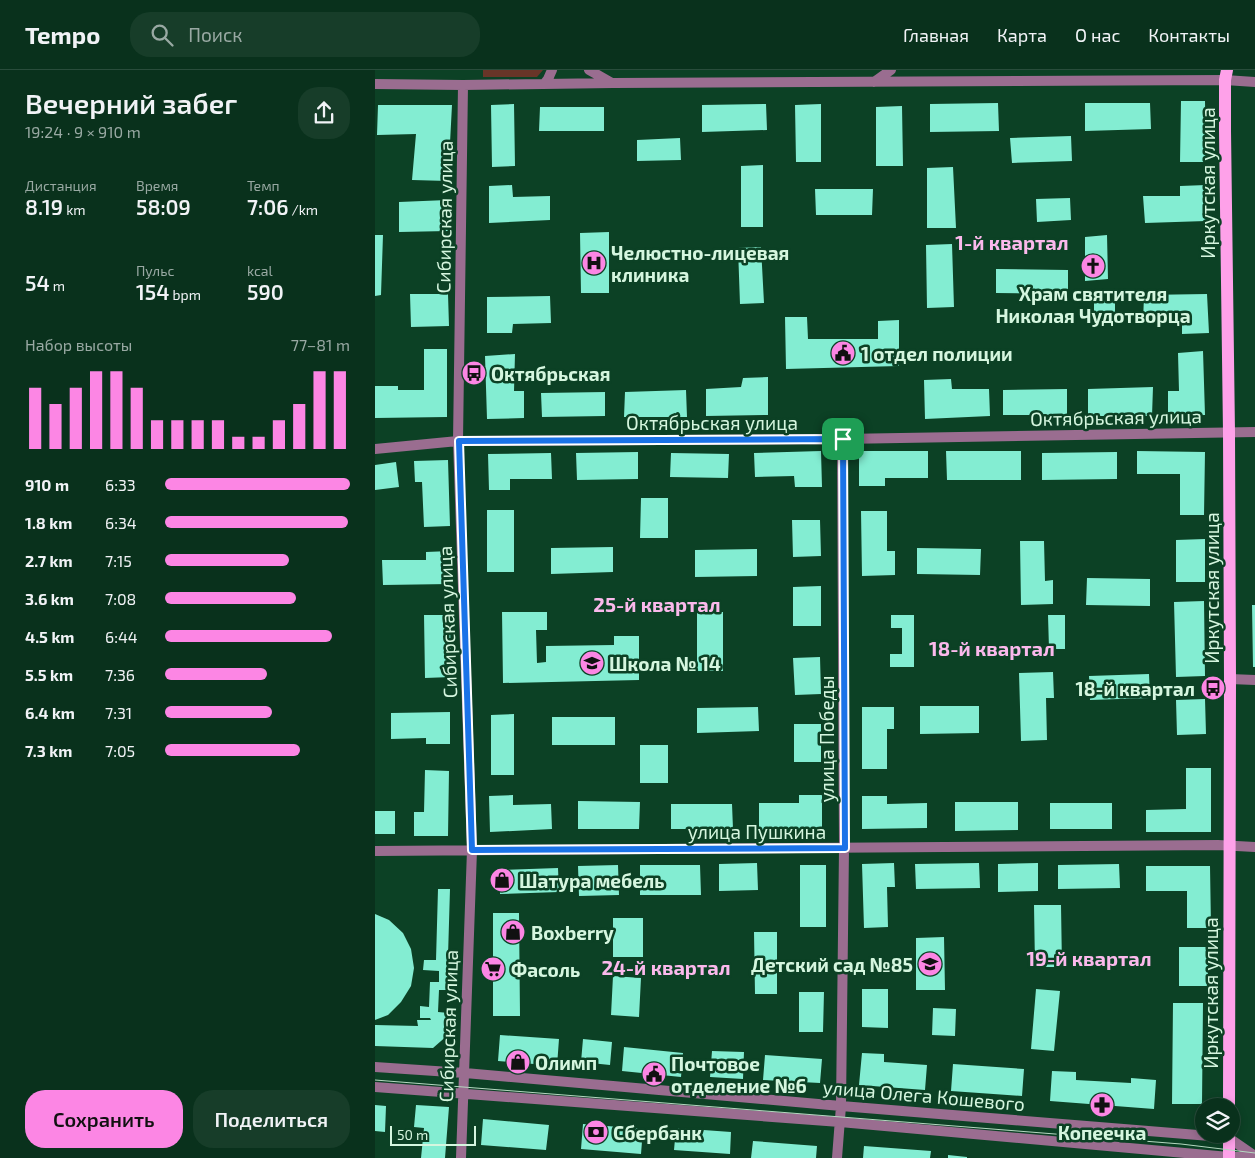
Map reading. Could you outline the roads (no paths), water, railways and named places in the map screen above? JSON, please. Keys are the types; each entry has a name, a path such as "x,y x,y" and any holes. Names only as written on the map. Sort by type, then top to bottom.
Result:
{"main road":[{"name":"Иркутская улица","path":"1226,75 1230,679 1229,1098"},
{"path":"1229,1143 1229,1158"}],"street":[{"path":"543,84 548,79 552,70"},
{"path":"589,70 613,83"},
{"path":"873,82 891,70"},
{"path":"375,84 463,86 613,83 873,82 1226,75 1255,82"},
{"name":"Сибирская улица","path":"461,1158 472,850 459,441 463,86"},
{"name":"Октябрьская улица","path":"375,449 459,441 843,439 1255,432"},
{"name":"улица Победы","path":"837,1158 841,1106 845,848 843,439"},
{"path":"1230,679 1255,680"},
{"name":"улица Пушкина","path":"375,851 1229,845 1255,847"},
{"name":"улица Олега Кошевого","path":"375,1067 1195,1133"},
{"name":"улица Олега Кошевого","path":"375,1087 840,1122 1229,1158 1255,1156"},
{"name":"улица Олега Кошевого","path":"1238,1143 1255,1156"}],"tram line":[{"path":"375,1080 1181,1144 1255,1153"}],"place":[{"name":"Челюстно-лицевая клиника","path":"594,263"},
{"name":"Храм святителя Николая Чудотворца","path":"1093,266"},
{"name":"1 отдел полиции","path":"843,353"},
{"name":"Октябрьская","path":"474,373"},
{"name":"Школа № 14","path":"592,663"},
{"name":"18-й квартал","path":"1213,688"},
{"name":"Шатура мебель","path":"502,880"},
{"name":"Boxberry","path":"513,932"},
{"name":"Детский сад №85","path":"930,964"},
{"name":"Фасоль","path":"493,969"},
{"name":"Олимп","path":"518,1062"},
{"name":"Почтовое отделение №6","path":"654,1074"},
{"name":"Копеечка","path":"1102,1105"},
{"name":"Сбербанк","path":"596,1132"}],"district":[{"name":"1-й квартал","path":"1012,242"},
{"name":"25-й квартал","path":"657,604"},
{"name":"18-й квартал","path":"992,648"},
{"name":"19-й квартал","path":"1089,958"},
{"name":"24-й квартал","path":"666,967"}]}
